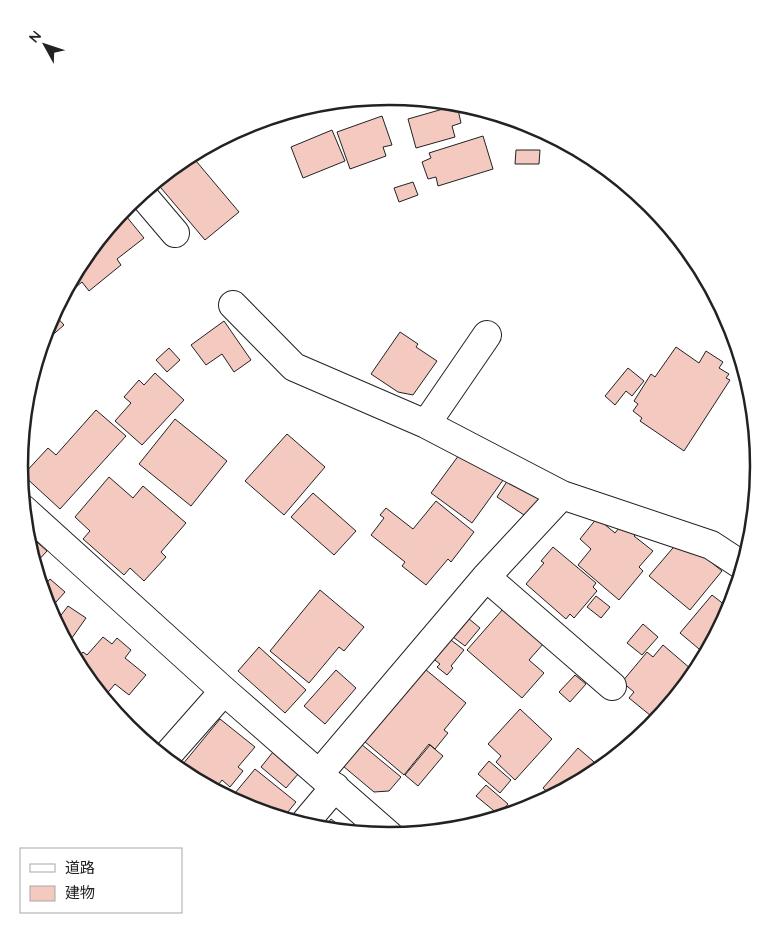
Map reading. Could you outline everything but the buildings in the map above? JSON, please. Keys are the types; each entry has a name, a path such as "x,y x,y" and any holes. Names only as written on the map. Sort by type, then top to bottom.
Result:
{"street":[{"path":"146,199 175,233"},
{"path":"233,305 294,367 426,424 562,495 711,544 737,562"},
{"path":"426,424 488,335"},
{"path":"307,818 327,781 486,577 562,495"},
{"path":"31,517 224,691 380,828"},
{"path":"486,577 612,686"},
{"path":"169,753 224,691"}]}
